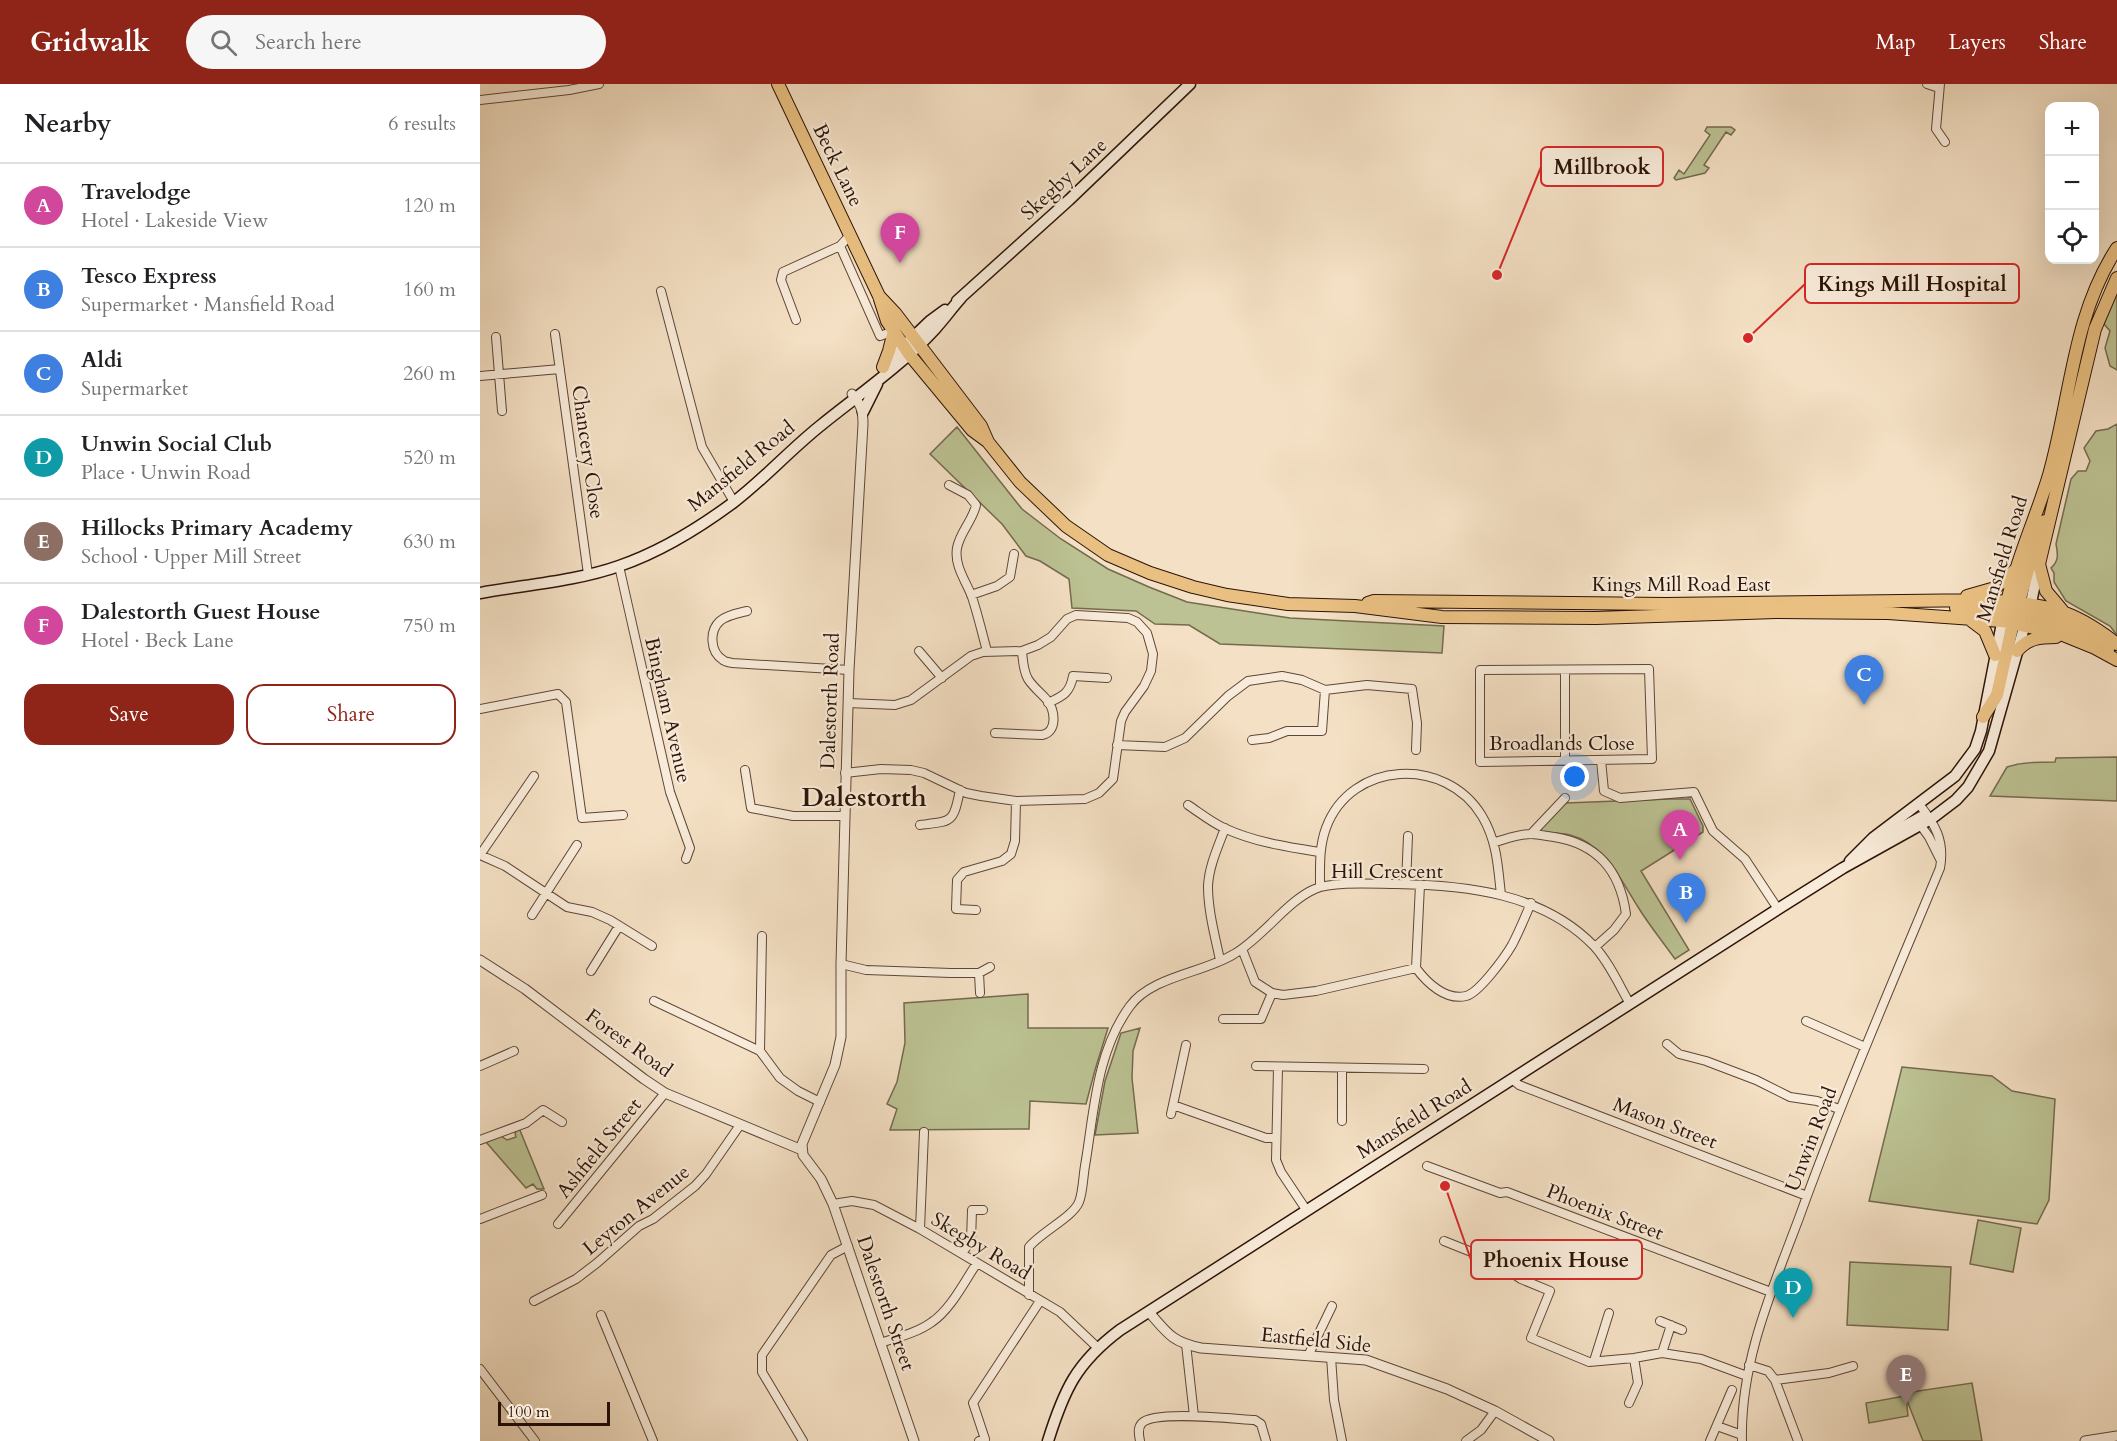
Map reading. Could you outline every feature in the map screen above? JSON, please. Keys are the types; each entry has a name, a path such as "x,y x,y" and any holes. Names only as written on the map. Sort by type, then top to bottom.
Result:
{"highway":[{"name":"Beck Lane","path":"778,84 879,296 887,321 894,332 911,346"},
{"name":"Mansfield Road","path":"2016,613 2015,570 2049,476 2076,344 2086,310 2117,248"},
{"name":"Mansfield Road","path":"2039,564 2096,329 2117,278"},
{"name":"Beck Lane","path":"879,296 895,313 911,346"},
{"path":"882,371 894,332"},
{"name":"Kings Mill Road East","path":"911,346 981,426 988,442 1020,482 1066,526 1108,555 1150,573 1193,587 1227,595 1288,604 1355,606 1442,617 1607,618 1776,612 1888,613 1969,619 2016,613"},
{"path":"1983,717 1997,695 2016,613 2038,534 2053,507"},
{"path":"2039,564 2046,591 2062,611 2101,631 2117,644"},
{"path":"1953,601 1995,588 2015,570"},
{"path":"1893,600 1915,607 2016,613 2062,611"},
{"name":"Kings Mill Road East","path":"1355,606 1374,601 1666,604 1893,600 1953,601 2016,613"},
{"path":"2016,613 2117,660"},
{"path":"2016,613 2060,623 2085,633 2101,642 2117,660"},
{"path":"1969,619 1985,631 1995,655"},
{"path":"2017,651 2024,644 2037,638 2067,636"}],"main road":[{"name":"Skegby Lane","path":"911,346 930,321 961,298 1069,201 1190,84"},
{"name":"Mansfield Road","path":"480,593 588,574 619,566 661,548 696,528 734,502 911,346"},
{"path":"863,412 882,371"},
{"name":"Mansfield Road","path":"1048,1441 1059,1407 1078,1370 1098,1348 1120,1330 1843,867 1916,814 1962,768 1975,749 1995,655 2039,564"},
{"name":"Mansfield Road","path":"1916,814 1930,819 1956,800 1968,787 1989,751 2017,651 2016,613"},
{"name":"Mansfield Road","path":"1843,867 1864,846 1916,814"}],"street":[{"path":"480,100 599,84"},
{"path":"1927,84 1940,86 1936,129 1945,142"},
{"path":"796,320 781,280 783,272 840,246 850,235"},
{"path":"840,246 880,336 894,332"},
{"path":"661,291 702,447 734,502"},
{"name":"Chancery Close","path":"555,334 588,574"},
{"path":"496,337 502,411"},
{"path":"480,376 560,369"},
{"name":"Dalestorth Road","path":"802,1150 808,1127 835,1065 842,1037 841,964 845,772 863,412 861,404 854,396"},
{"path":"949,485 968,495 976,505 957,549 957,563 971,595 987,651"},
{"path":"971,595 997,586 1010,578 1014,554"},
{"name":"Bingham Avenue","path":"619,566 670,792 690,848 686,859"},
{"path":"747,611 724,618 714,629 713,645 723,660 732,663 849,670"},
{"path":"845,772 881,769 911,770 924,773 960,790 981,796 1016,801 1085,799 1100,793 1113,779 1121,721 1144,686 1151,671 1153,654 1147,633 1137,622 1128,618 1076,615 1067,619 1051,637 1038,645 1022,651 987,651 971,656 911,700 895,705 848,703"},
{"path":"919,651 942,678"},
{"path":"995,733 1046,734 1052,728 1054,720 1048,703 1024,670 1022,651"},
{"name":"Broadlands Close","path":"1649,669 1652,759 1480,762 1480,670 1565,671 1649,669"},
{"path":"1565,671 1565,761"},
{"path":"1048,703 1066,693 1071,687 1073,676 1107,678"},
{"path":"1117,745 1165,747 1179,742 1199,726 1228,696 1248,681 1282,676 1302,680 1325,690 1367,685 1412,689 1417,723 1416,750"},
{"path":"1252,740 1269,738 1287,731 1322,731 1325,690"},
{"path":"480,709 558,694 566,702 582,819 623,815"},
{"path":"1601,760 1604,791 1620,798 1694,792 1713,831 1745,859 1778,909"},
{"path":"745,770 751,808 793,816 844,816"},
{"path":"1320,887 1319,852 1326,826 1340,803 1358,787 1377,777 1422,774 1445,782 1466,797 1481,814 1495,842 1501,896"},
{"path":"534,776 480,855 505,866 567,908 592,912 652,946"},
{"path":"920,825 943,822 952,818 960,790"},
{"path":"1531,834 1566,798"},
{"path":"976,910 956,909 957,880 964,872 1002,861 1011,854 1015,841 1016,801"},
{"path":"1188,805 1225,828 1279,846 1319,852"},
{"path":"1916,814 1941,863"},
{"name":"Unwin Road","path":"1717,1426 1742,1438 1741,1412 1749,1365 1771,1292 1839,1109 1941,863 1942,847 1939,834 1930,819 1916,814"},
{"path":"1221,960 1212,922 1208,886 1214,856 1225,828"},
{"path":"1495,842 1531,834 1567,839 1590,848 1603,859 1623,894 1626,914 1614,930 1595,947"},
{"path":"1406,884 1408,837"},
{"path":"532,915 577,845"},
{"name":"Hill Crescent","path":"1029,1295 1029,1247 1036,1238 1064,1218 1079,1203 1096,1092 1104,1063 1123,1017 1132,1003 1145,992 1162,983 1234,955 1305,894 1320,887 1406,884 1461,888 1531,903 1552,913 1595,947 1630,1004"},
{"path":"1420,885 1416,968 1432,987 1458,996 1468,996 1477,989 1511,946 1531,903"},
{"path":"591,972 619,926"},
{"path":"760,1051 762,936"},
{"path":"1242,949 1255,982 1272,993 1283,995 1316,991 1416,968"},
{"name":"Forest Road","path":"480,960 525,989 666,1093 802,1150"},
{"path":"841,964 866,970 979,973 990,968"},
{"path":"979,973 980,993"},
{"path":"1223,1018 1262,1018 1272,993"},
{"path":"654,1001 760,1051 780,1078 820,1101"},
{"path":"1806,1021 1865,1047"},
{"path":"1667,1044 1679,1054 1736,1072 1790,1097 1817,1101 1839,1109"},
{"path":"1171,1114 1186,1045"},
{"path":"480,1066 514,1051"},
{"path":"1256,1066 1424,1069"},
{"path":"1278,1067 1276,1160 1281,1172 1307,1211"},
{"path":"1341,1121 1342,1069"},
{"name":"Mason Street","path":"1513,1080 1519,1085 1807,1196"},
{"name":"Ashfield Street","path":"558,1224 666,1093"},
{"path":"1173,1105 1266,1138 1276,1138"},
{"path":"480,1140 526,1123 543,1110 562,1122"},
{"name":"Leyton Avenue","path":"534,1301 576,1279 639,1226 653,1219 694,1186 706,1174 740,1125"},
{"path":"920,1229 924,1132"},
{"name":"Dalestorth Street","path":"802,1150 807,1161 821,1179 833,1204 914,1441"},
{"name":"Phoenix Street","path":"1427,1166 1500,1193 1507,1192 1771,1292"},
{"path":"480,1219 542,1196"},
{"name":"Skegby Road","path":"833,1204 852,1201 874,1205 920,1229 1060,1312 1098,1348"},
{"path":"962,1253 971,1240 972,1210 983,1210"},
{"path":"1444,1242 1494,1261 1521,1279 1550,1291 1531,1338 1589,1362 1662,1353 1701,1359 1747,1376"},
{"path":"803,1441 762,1372 762,1355 831,1255 848,1246"},
{"path":"880,1343 922,1328 934,1321 945,1311 977,1263"},
{"path":"982,1440 973,1403 1040,1301"},
{"path":"1308,1356 1332,1306"},
{"name":"Eastfield Side","path":"1149,1312 1171,1337 1186,1344 1366,1360 1447,1389 1495,1411 1549,1441"},
{"path":"1594,1361 1609,1313"},
{"path":"601,1315 654,1441"},
{"path":"1660,1321 1682,1329"},
{"path":"1662,1353 1671,1325"},
{"path":"1186,1344 1194,1416"},
{"path":"1331,1357 1334,1400 1342,1441"},
{"path":"1629,1403 1638,1383 1634,1358"},
{"path":"1749,1365 1767,1371 1774,1380 1798,1441"},
{"path":"1774,1380 1829,1373 1853,1366"},
{"path":"480,1369 535,1441"},
{"path":"1710,1441 1732,1390"},
{"path":"1466,1441 1481,1430 1495,1411"},
{"path":"1140,1441 1138,1430 1146,1420 1194,1416 1255,1420 1261,1424 1266,1441"},
{"path":"2085,1441 2117,1436"}],"green space":[{"path":"1707,127 1731,127 1735,130 1731,135 1726,132 1704,165 1709,168 1705,173 1676,180 1674,178 1679,170 1684,174 1710,135 1705,131"},
{"path":"2117,290 2117,370 2110,366 2105,348 2110,331 2104,324"},
{"path":"2117,424 2117,635 2110,626 2066,601 2054,582 2054,573 2051,568 2057,560 2056,544 2071,479 2078,471 2086,471 2090,461 2084,448 2096,431 2108,429"},
{"path":"957,427 1022,509 1061,539 1108,569 1187,602 1290,618 1444,626 1442,653 1220,644 1189,625 1155,624 1136,611 1072,608 1069,579 1040,561 1026,556 1002,524 930,454"},
{"path":"2117,757 2117,801 1990,796 2007,767 2025,763 2055,762 2056,758"},
{"path":"1690,799 1703,826 1703,832 1641,871 1689,950 1675,959 1602,854 1582,840 1567,834 1542,832 1541,827 1565,803"},
{"path":"1028,994 1028,1028 1108,1028 1086,1104 1030,1101 1029,1129 890,1130 897,1109 887,1104 897,1082 905,1043 904,1003"},
{"path":"1140,1028 1133,1051 1132,1078 1138,1133 1095,1135 1105,1081 1121,1033"},
{"path":"1902,1067 1992,1076 2012,1091 2055,1099 2049,1200 2037,1224 1869,1201"},
{"path":"519,1128 544,1189 537,1189 533,1184 526,1188 486,1142 501,1136 507,1140 516,1137 515,1133"},
{"path":"1978,1220 2021,1228 2013,1272 1970,1264"},
{"path":"1850,1262 1951,1267 1948,1330 1847,1325"},
{"path":"1972,1383 1982,1441 1923,1441 1906,1398 1908,1416 1869,1423 1866,1403 1905,1396 1904,1393"}],"place":[{"name":"Dalestorth Guest House","path":"900,263"},
{"name":"Millbrook","path":"1497,275"},
{"name":"Kings Mill Hospital","path":"1748,338"},
{"name":"Aldi","path":"1864,705"},
{"name":"Travelodge","path":"1680,860"},
{"name":"Tesco Express","path":"1686,923"},
{"name":"Phoenix House","path":"1445,1186"},
{"name":"Unwin Social Club","path":"1793,1318"},
{"name":"Hillocks Primary Academy","path":"1906,1405"}],"district":[{"name":"Dalestorth","path":"864,797"}]}
